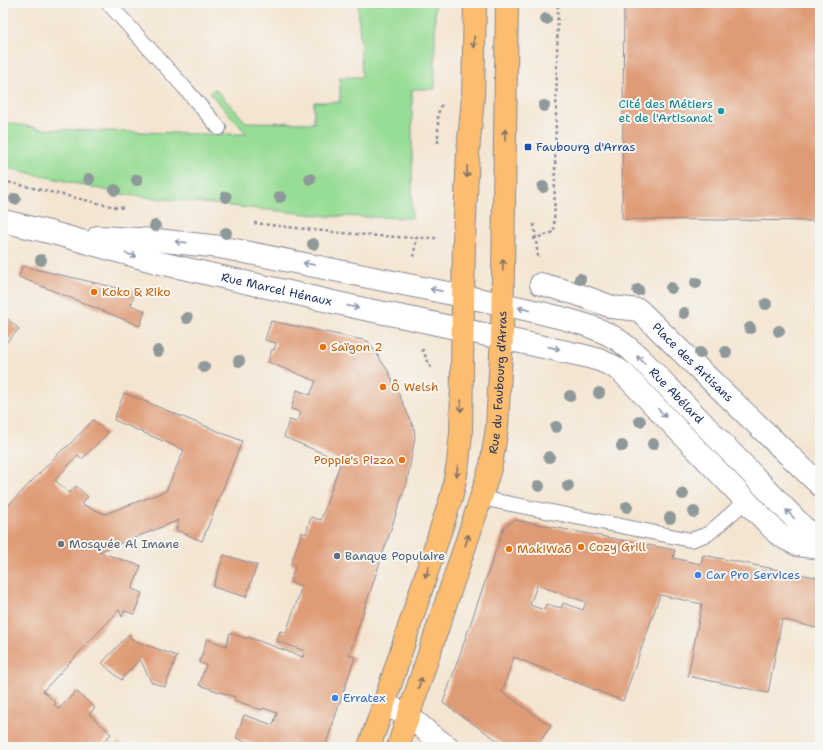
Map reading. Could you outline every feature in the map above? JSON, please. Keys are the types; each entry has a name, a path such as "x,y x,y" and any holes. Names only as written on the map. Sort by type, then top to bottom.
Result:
{"main road":[{"path":"369,747 456,482 461,433 462,330 467,171 473,97 475,3"},
{"name":"Rue du Faubourg d'Arras","path":"398,747 481,498 491,465 497,428 502,338 507,3"}],"street":[{"name":"Rue Marcel Hénaux","path":"3,221 53,233 156,262 364,309 502,338"},
{"name":"Rue Marcel Hénaux","path":"53,233 156,240 220,247 502,304"},
{"name":"Place des Artisans","path":"541,284 577,294 612,307 640,310 820,485"},
{"name":"Rue Abélard","path":"502,304 540,312 578,323 597,329 615,338 641,359 804,528 820,538"},
{"name":"Rue Abélard","path":"502,338 585,356 613,366 623,373 777,534 798,545 820,548"},
{"path":"384,704 409,716 430,735 448,747"}],"lane":[{"path":"108,3 220,128"},
{"path":"481,498 691,540 708,534 746,501"}],"path":[{"path":"536,239 554,232 558,3"},
{"path":"416,238 440,238"},
{"path":"422,348 434,372"}],"green space":[{"path":"358,3 435,3 435,89 412,89 412,218 327,216 126,195 3,167 3,122 44,129 247,134 210,93 215,89 246,122 314,123 314,102 340,102 340,77 362,77"}],"building":[{"name":"Cité des Métiers et de l'Artisanat","path":"624,3 820,3 820,221 622,219"},
{"path":"22,266 135,292 131,305 145,311 140,326 19,277"},
{"path":"3,315 19,329 3,346"},
{"path":"271,321 368,341 388,371 414,429 415,437 406,487 349,655 355,657 325,747 262,747 236,738 244,715 273,725 277,713 263,708 262,710 234,700 235,697 199,685 206,665 199,663 207,639 226,646 230,633 247,639 248,637 303,657 305,651 277,641 280,631 286,633 302,586 290,582 295,566 291,564 302,532 306,534 311,517 321,520 341,461 284,437 289,420 297,422 301,412 291,409 297,390 310,395 316,381 268,362 272,349 274,350 276,343 265,340"},
{"path":"124,393 242,441 202,541 176,530 179,520 99,552 141,566 132,589 142,593 134,614 124,611 122,617 119,610 43,691 56,703 54,705 59,709 76,691 95,708 89,714 111,734 99,747 3,747 3,511 93,420 108,433 82,459 78,455 55,480 69,493 76,486 88,497 81,504 105,514 166,491 184,450 114,420"},
{"path":"515,520 675,550 673,558 701,564 703,555 820,578 820,629 782,619 768,693 688,676 702,604 660,595 623,701 514,657 502,692 551,726 536,747 507,747 443,703 504,527","holes":["537,585 586,602 583,610 563,603 561,608 546,604 544,610 530,605"]},
{"path":"224,555 257,565 246,597 213,587"},
{"path":"129,634 132,640 177,656 165,687 151,682 140,659 121,680 102,663"},
{"path":"119,742 124,747 114,747"}],"place":[{"name":"Cité des Métiers et de l'Artisanat","path":"721,111"},
{"name":"Faubourg d'Arras","path":"528,147"},
{"name":"Koko & Riko","path":"94,292"},
{"name":"Saïgon 2","path":"323,347"},
{"name":"Ô Welsh","path":"383,387"},
{"name":"Poppie's Pizza","path":"402,460"},
{"name":"Mosquée Al Imane","path":"61,544"},
{"name":"Cozy Grill","path":"581,547"},
{"name":"MakiWaō","path":"509,549"},
{"name":"Banque Populaire","path":"337,556"},
{"name":"Car Pro Services","path":"698,575"},
{"name":"Erratex","path":"335,698"}]}
